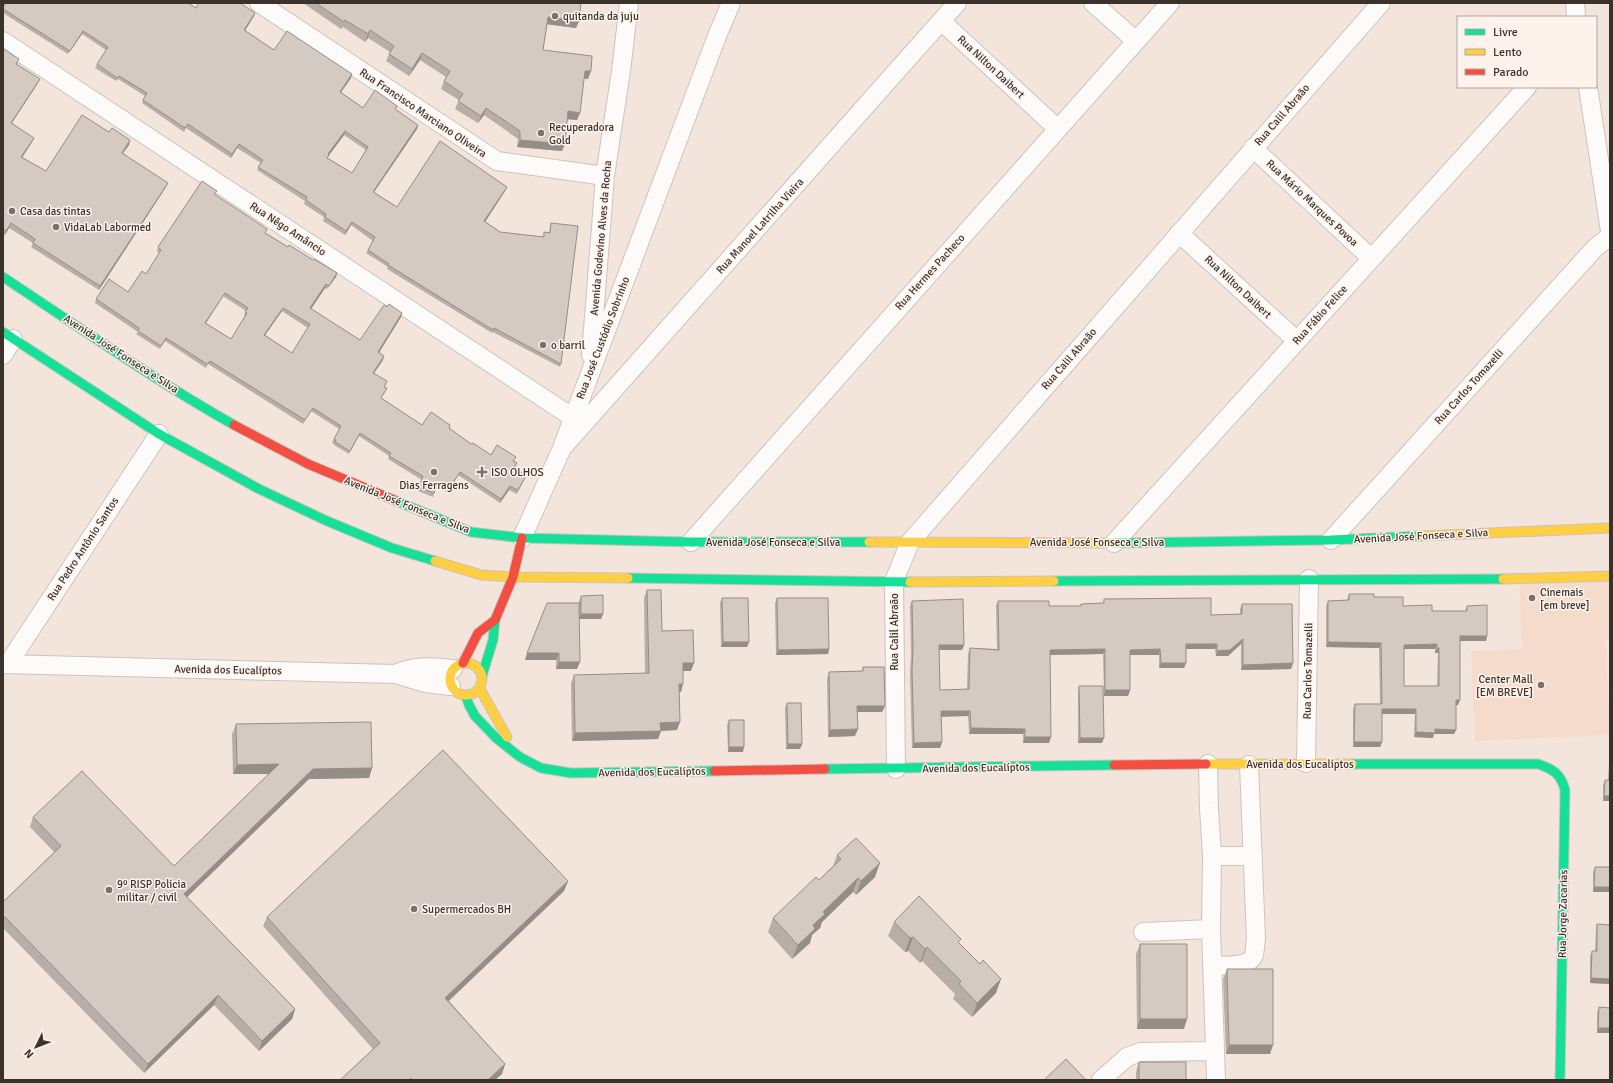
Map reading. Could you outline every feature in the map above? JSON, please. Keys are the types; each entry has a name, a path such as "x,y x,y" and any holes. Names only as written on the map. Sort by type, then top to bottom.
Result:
{"main road":[{"name":"Avenida José Fonseca e Silva","path":"3,276 194,402 308,464 471,532 522,538 691,542 1114,543 1330,540 1610,528"},
{"path":"8,336 158,434 259,489 327,521 392,548 481,575 513,577 894,581 1519,579 1610,576"},
{"name":"Rua José Custódio Sobrinho","path":"456,679 478,634 495,620 513,577 522,538"},
{"path":"482,676 474,665 456,679 475,693 480,689 482,676 493,640 495,620"},
{"name":"Avenida dos Eucalíptos","path":"456,679 471,711 494,736 518,756 540,768 571,774 1208,764 1538,764"},
{"path":"480,689 518,756"},
{"name":"Rua Jorge Zacarias","path":"1538,764 1552,768 1563,778 1565,790 1560,1080"}],"street":[{"name":"Rua Francisco Marciano Oliveira","path":"259,3 497,161 605,176"},
{"name":"Avenida Godevino Alves da Rocha","path":"589,378 605,176 621,71 629,3"},
{"name":"Rua José Custódio Sobrinho","path":"522,538 562,448 572,417 589,378 717,36 731,3"},
{"path":"717,36 746,3"},
{"name":"Rua Manoel Latrilha Vieira","path":"562,448 957,3"},
{"path":"1093,3 1136,41"},
{"name":"Rua Hermes Pacheco","path":"691,542 1170,3"},
{"name":"Rua Calil Abraão","path":"896,769 894,581 910,542 1381,3"},
{"path":"1575,3 1576,16"},
{"name":"Rua Nilton Daibert","path":"941,21 1058,129"},
{"name":"Rua Nêgo Amâncio","path":"3,41 572,417"},
{"name":"Rua Fábio Felice","path":"1114,543 1526,88"},
{"path":"1588,88 1610,231"},
{"name":"Rua Mário Marques Povoa","path":"1253,148 1372,258"},
{"name":"Rua Nilton Daibert","path":"1179,233 1297,341"},
{"name":"Rua Carlos Tomazelli","path":"1330,540 1595,248 1610,236"},
{"path":"3,355 8,336"},
{"name":"Rua Pedro Antônio Santos","path":"6,664 158,434"},
{"name":"Rua Carlos Tomazelli","path":"1306,763 1309,580"},
{"name":"Avenida dos Eucalíptos","path":"6,664 396,674 408,668 430,667 456,679"},
{"path":"1208,764 1212,856 1211,929 1216,1080"},
{"path":"1213,966 1243,964 1250,961 1254,954 1256,939 1249,765"},
{"path":"1212,856 1253,856"},
{"path":"1143,932 1211,929"},
{"path":"1101,1080 1127,1057 1140,1052 1214,1051"}],"shaded area":[{"name":"Center Mall [EM BREVE]","path":"1610,576 1610,639 1606,640 1610,735 1475,741 1471,651 1522,649 1519,579"}],"building":[{"path":"6,3 188,3 196,8 199,3 240,3 255,13 244,30 274,50 287,31 352,74 340,92 363,108 375,90 397,106 395,109 418,125 373,192 397,207 440,141 507,187 484,221 500,232 544,237 544,232 550,233 551,223 578,226 561,364 494,328 493,330 388,265 389,264 368,250 375,237 352,222 346,231 325,217 326,214 306,200 307,197 258,167 263,160 239,144 232,154 188,124 185,128 143,100 147,93 119,76 117,78 97,64 108,47 83,31 70,51 3,9","holes":["345,131 368,147 352,173 327,158 329,155 328,154"]},
{"path":"316,3 581,3 579,21 548,17 543,50 592,56 591,71 585,71 580,113 568,111 565,144 520,140 520,131 486,108 481,116 458,101 463,94 444,81 450,71 422,53 412,69 389,54 394,46 370,30 368,34 345,20 344,22"},
{"path":"3,48 19,59 16,64 40,79 11,123 34,138 21,157 46,171 82,115 109,132 112,128 130,140 122,153 168,183 100,286 33,243 35,239 11,223 6,231 3,229"},
{"path":"202,181 217,191 214,194 267,229 265,233 337,273 329,286 326,284 310,308 360,340 384,305 387,307 389,304 402,313 378,352 384,356 373,373 387,381 384,387 387,388 381,398 422,425 431,412 450,425 449,428 471,444 473,443 491,455 497,445 516,457 513,461 517,463 514,467 526,476 518,490 510,486 501,499 460,472 449,489 438,483 434,493 419,487 423,476 389,456 391,453 360,433 350,451 335,442 336,440 334,439 341,426 313,408 305,420 210,361 207,364 166,338 161,346 138,331 139,328 96,299 109,279 128,292 142,271 146,274 161,250 158,247","holes":["225,293 248,308 245,312 247,313 231,339 205,323","283,308 310,324 292,353 264,335"]},
{"path":"647,590 661,590 662,631 693,630 694,663 683,663 683,684 679,684 680,722 660,723 661,731 575,733 574,675 649,673"},
{"path":"1349,594 1374,594 1374,597 1403,597 1403,606 1432,605 1432,611 1467,611 1467,606 1487,605 1487,636 1460,636 1460,700 1456,700 1456,730 1435,729 1435,733 1416,732 1416,709 1382,709 1382,742 1354,742 1355,704 1382,704 1381,643 1328,642 1328,601 1349,600","holes":["1437,644 1437,648 1439,648 1439,686 1404,686 1404,645"]},
{"path":"603,595 603,614 581,614 581,596"},
{"path":"722,598 748,598 749,642 723,642"},
{"path":"777,598 828,598 829,649 778,650"},
{"path":"1211,598 1211,615 1242,614 1242,604 1292,604 1293,663 1243,665 1243,639 1230,650 1217,651 1217,644 1186,644 1186,663 1161,663 1160,649 1130,650 1130,690 1105,690 1105,649 1050,650 1051,737 1025,737 1025,729 971,728 970,711 941,711 942,742 914,743 912,601 963,599 964,645 939,645 940,690 969,689 970,648 999,650 998,601 1049,601 1049,606 1081,606 1081,604 1104,603 1104,599"},
{"path":"547,603 579,603 580,662 559,662 559,653 527,653"},
{"path":"863,667 884,667 885,706 857,706 858,729 830,730 829,672 863,671"},
{"path":"1079,686 1103,686 1104,738 1080,738"},
{"path":"787,703 801,703 802,744 788,744"},
{"path":"729,720 744,720 744,747 729,747"},
{"name":"9º RISP Polícia militar / civil","path":"371,722 372,768 313,769 184,894 295,1009 262,1041 218,995 148,1064 3,915 3,902 61,846 33,817 82,771 174,866 279,764 237,765 236,724"},
{"name":"Supermercados BH","path":"443,750 568,881 445,998 505,1064 488,1080 412,1080 411,1078 409,1080 340,1080 380,1043 267,917"},
{"path":"1605,780 1610,780 1610,796 1604,796"},
{"path":"856,838 880,863 861,881 858,878 823,912 825,914 813,925 815,929 798,945 773,918 816,877 819,880 841,859 837,855"},
{"path":"1595,867 1610,867 1610,887 1594,887"},
{"path":"919,896 961,939 958,942 980,964 983,960 1001,979 977,1003 959,984 961,981 927,947 925,949 913,937 910,938 894,922"},
{"path":"1597,924 1610,925 1610,979 1591,978 1592,951 1597,951"},
{"path":"1140,944 1187,944 1187,1019 1140,1019"},
{"path":"1227,969 1273,969 1273,1045 1229,1045"},
{"path":"1599,1007 1610,1008 1610,1028 1598,1028"},
{"path":"1066,1059 1086,1080 1044,1080"},
{"path":"1139,1062 1186,1062 1186,1080 1139,1080"}],"traffic: fast":[{"path":"3,277 146,372 234,425"},
{"path":"3,332 159,434 259,489 327,521 392,548 435,561"},
{"path":"394,500 471,532 522,538 691,542 869,542"},
{"path":"1117,543 1331,540 1420,536"},
{"path":"628,578 910,582"},
{"path":"1054,581 1503,579"},
{"path":"482,676 493,640 495,620"},
{"path":"466,696 475,716 496,738 520,757 541,768 571,773 714,771"},
{"path":"1352,764 1538,764 1552,770 1559,776 1565,790 1560,1080"},
{"path":"825,769 1114,765"}],"traffic: slow":[{"path":"1420,536 1610,528"},
{"path":"869,542 1117,543"},
{"path":"435,561 481,575 513,577 628,578"},
{"path":"1503,579 1610,576"},
{"path":"910,582 1054,581"},
{"path":"463,663 469,663 479,670 482,679 481,685 475,692 469,695 463,695 453,688 450,682 450,676 457,666 463,663"},
{"path":"480,689 507,737"},
{"path":"1206,764 1352,764"}],"traffic: jam":[{"path":"234,425 308,464 394,500"},
{"path":"463,663 478,633 495,620 513,577 522,538"},
{"path":"1114,765 1206,764"},
{"path":"714,771 825,769"}],"place":[{"name":"quitanda da juju","path":"555,16"},
{"name":"Recuperadora Gold","path":"541,133"},
{"name":"Casa das tintas","path":"12,211"},
{"name":"VidaLab Labormed","path":"56,227"},
{"name":"o barril","path":"543,345"},
{"name":"Dias Ferragens","path":"434,472"},
{"name":"ISO OLHOS","path":"482,472"},
{"name":"Cinemais [em breve]","path":"1532,598"},
{"name":"Center Mall [EM BREVE]","path":"1541,685"},
{"name":"9º RISP Polícia militar / civil","path":"109,890"},
{"name":"Supermercados BH","path":"414,909"}]}
